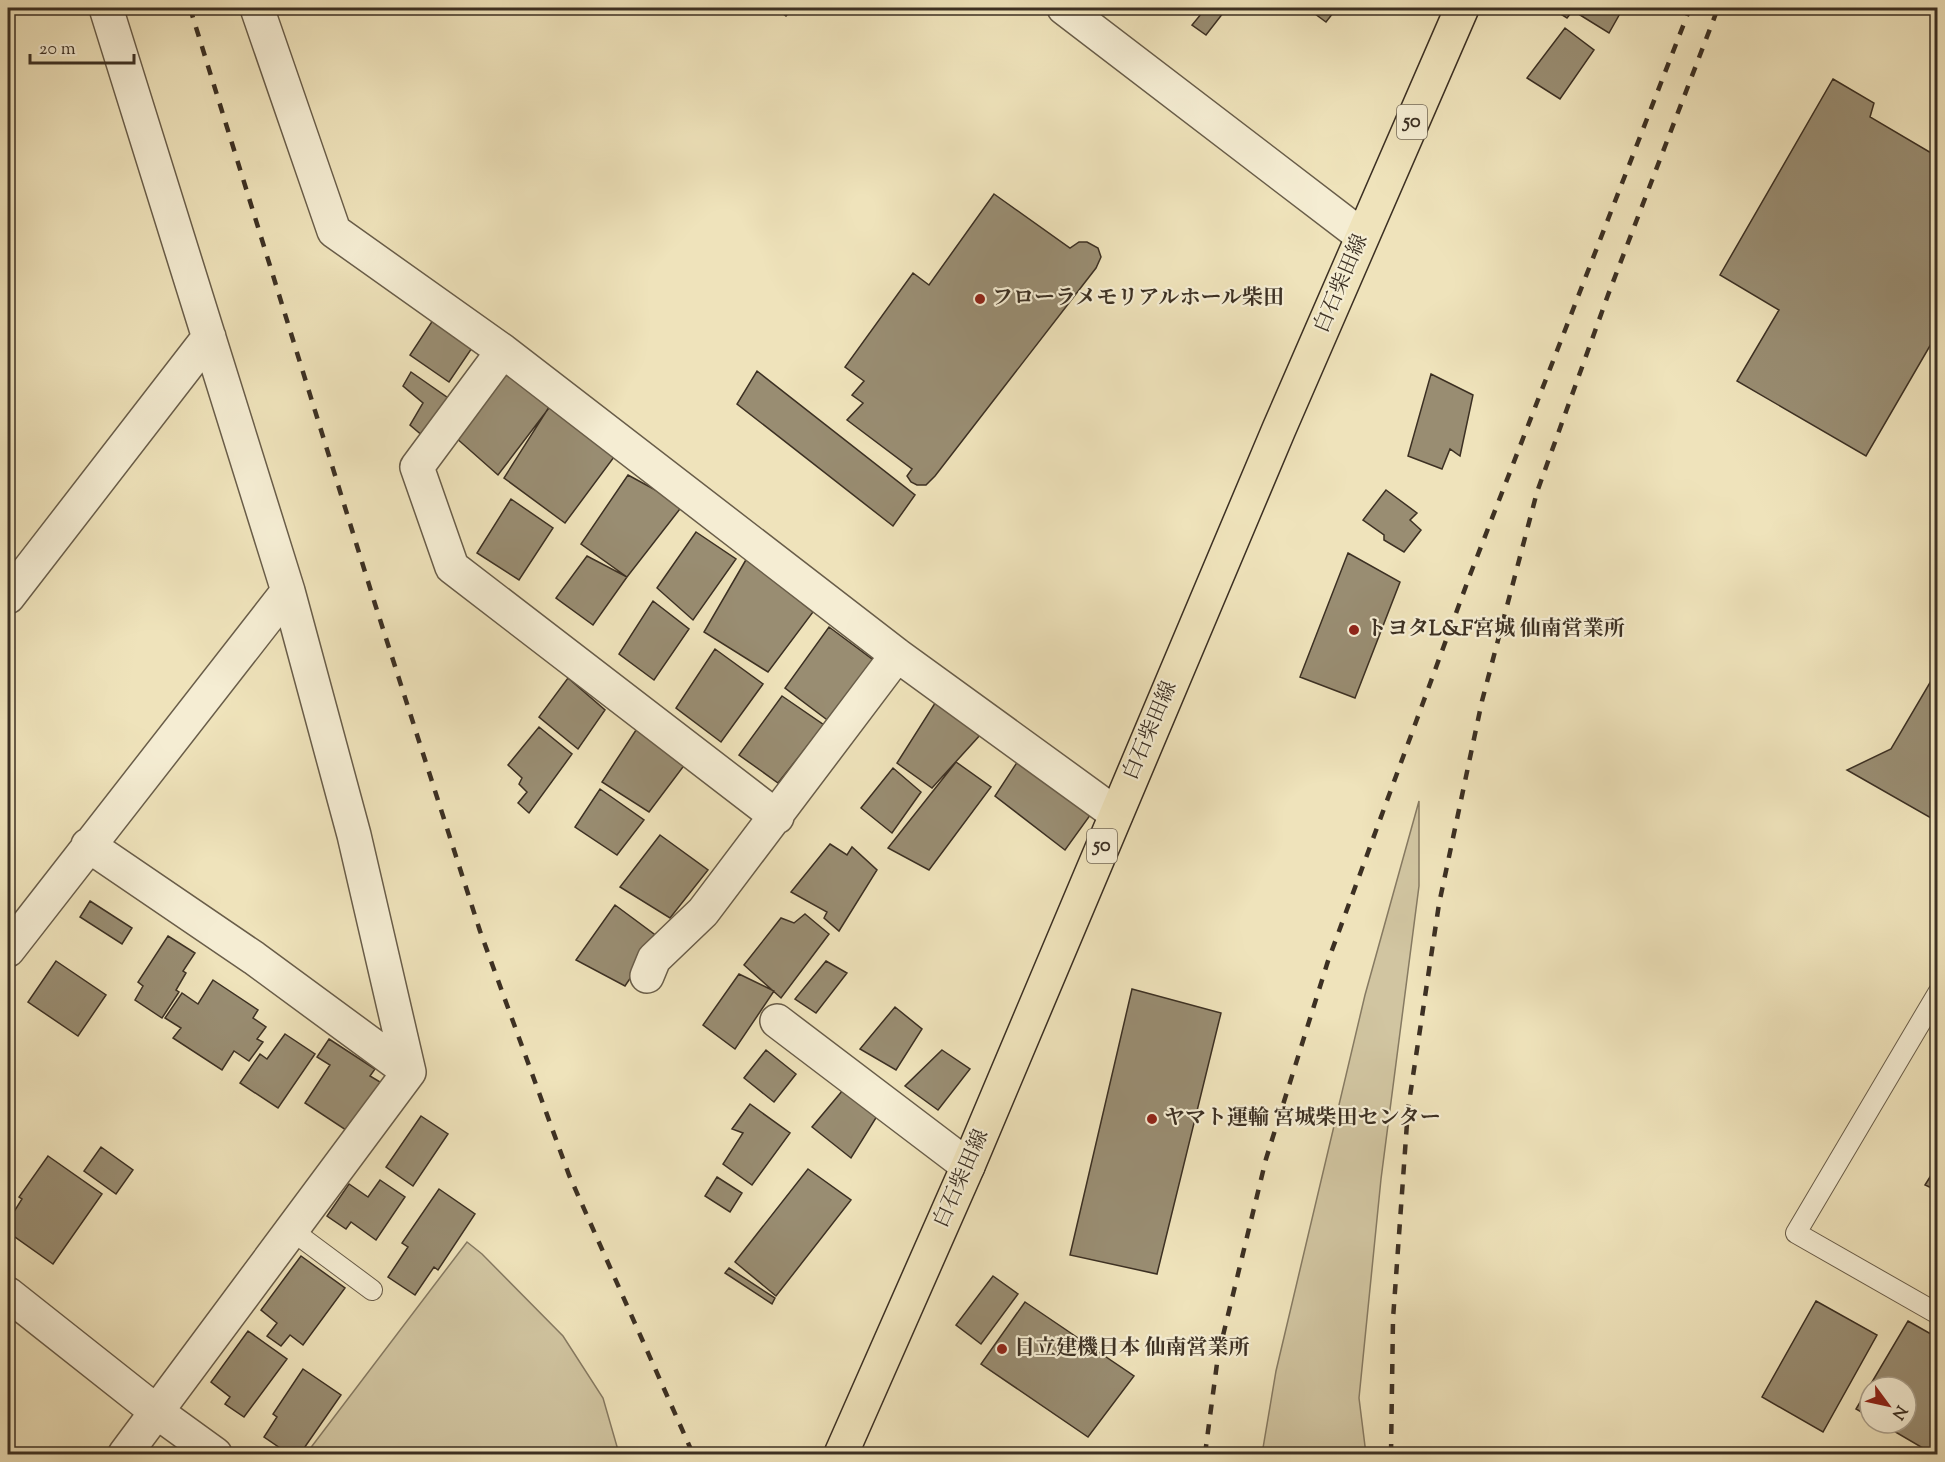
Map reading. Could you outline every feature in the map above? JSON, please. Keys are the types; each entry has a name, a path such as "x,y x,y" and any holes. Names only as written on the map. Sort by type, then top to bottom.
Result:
{"main road":[{"name":"白石柴田線","path":"841,1455 968,1166 1362,236 1462,8"}],"street":[{"path":"106,8 288,591 354,835 409,1072"},
{"path":"257,8 334,231 502,351 897,655 1116,814"},
{"path":"1064,8 1362,236"},
{"path":"8,597 209,337"},
{"path":"502,351 417,467 452,567 777,817"},
{"path":"8,950 288,591"},
{"path":"647,976 654,959 703,912 777,817 897,655"},
{"path":"88,845 254,958 409,1072"},
{"path":"777,1021 968,1166"},
{"path":"125,1455 290,1229 409,1072"},
{"path":"8,1294 215,1455"}],"lane":[{"path":"1938,993 1796,1233 1938,1314"},
{"path":"290,1229 372,1290"}],"shaded area":[{"path":"1419,801 1419,886 1381,1179 1359,1398 1366,1454 1262,1454 1276,1371 1365,995"},
{"path":"467,1242 482,1254 563,1336 603,1398 618,1454 306,1454"}],"building":[{"path":"775,8 793,8 786,16"},
{"path":"1206,8 1227,8 1206,35 1192,25"},
{"path":"1307,8 1337,8 1326,22"},
{"path":"1551,8 1575,8 1567,18"},
{"path":"1586,8 1619,8 1622,10 1609,33 1580,15"},
{"path":"1565,28 1594,50 1560,99 1527,78"},
{"path":"1833,79 1874,103 1870,117 1938,157 1938,193 1931,204 1938,208 1938,332 1866,456 1737,381 1779,310 1720,275"},
{"path":"994,194 1070,248 1079,242 1087,242 1098,248 1101,257 1096,268 935,476 926,485 917,485 907,476 912,469 847,420 863,403 852,395 864,381 845,367 913,273 929,285"},
{"path":"435,317 472,348 449,382 410,355"},
{"path":"501,371 552,404 498,475 455,437"},
{"path":"757,371 915,495 893,526 737,404"},
{"path":"411,372 451,400 424,437 410,425 423,403 403,386"},
{"path":"1431,374 1473,395 1460,456 1450,449 1442,469 1408,456"},
{"path":"549,407 617,453 565,523 504,478"},
{"path":"628,475 683,505 627,577 581,544"},
{"path":"1386,490 1417,513 1410,520 1421,530 1404,552 1384,540 1384,535 1363,520"},
{"path":"511,499 553,528 519,580 477,553"},
{"path":"696,532 736,559 693,620 657,588"},
{"path":"1348,553 1400,582 1355,698 1300,677"},
{"path":"587,556 627,577 593,625 556,598"},
{"path":"747,558 813,612 768,672 704,632"},
{"path":"653,601 689,629 654,680 619,654"},
{"path":"829,627 876,662 830,722 785,688"},
{"path":"715,649 763,684 721,742 676,708"},
{"path":"1938,669 1938,822 1847,770 1891,749"},
{"path":"568,678 605,710 578,749 539,717"},
{"path":"782,696 824,725 778,783 739,755"},
{"path":"937,700 981,734 932,788 897,763"},
{"path":"539,727 572,754 529,813 518,803 527,792 519,784 522,778 508,765"},
{"path":"638,727 686,763 649,812 602,782"},
{"path":"1018,761 1091,814 1065,850 995,796"},
{"path":"956,762 991,787 929,870 888,848"},
{"path":"893,768 921,792 892,833 861,808"},
{"path":"600,789 644,820 617,855 575,827"},
{"path":"660,835 708,870 670,918 620,887"},
{"path":"830,844 847,855 852,847 877,870 839,931 824,918 827,912 791,892"},
{"path":"90,901 132,928 122,944 80,917"},
{"path":"615,905 658,937 625,986 576,960"},
{"path":"805,914 829,934 781,998 744,965 781,918 794,923"},
{"path":"168,936 195,953 183,971 186,973 176,990 179,992 162,1018 135,1000 143,986 138,982"},
{"path":"56,961 106,995 78,1036 28,1002"},
{"path":"826,961 847,973 816,1013 795,999"},
{"path":"739,974 774,991 735,1049 703,1025"},
{"path":"213,980 258,1010 253,1018 266,1027 257,1039 263,1042 249,1061 234,1051 222,1070 173,1038 181,1028 165,1018 182,993 198,1004"},
{"path":"1132,989 1221,1013 1157,1274 1070,1255"},
{"path":"895,1007 922,1029 896,1070 860,1049"},
{"path":"285,1034 315,1054 278,1108 240,1083 260,1054 267,1059"},
{"path":"329,1039 375,1069 370,1076 390,1088 358,1138 305,1103 330,1065 317,1057"},
{"path":"766,1050 796,1074 774,1102 744,1078"},
{"path":"942,1050 970,1069 938,1110 905,1086"},
{"path":"843,1090 879,1113 851,1158 812,1127"},
{"path":"750,1104 790,1133 752,1185 723,1164 743,1133 732,1129"},
{"path":"421,1116 448,1134 413,1186 386,1167"},
{"path":"101,1147 133,1170 116,1194 84,1171"},
{"path":"48,1156 102,1194 53,1264 8,1232 8,1212 12,1215 22,1199 19,1197"},
{"path":"1938,1164 1938,1191 1925,1185"},
{"path":"808,1169 851,1200 776,1296 735,1262"},
{"path":"717,1177 742,1193 730,1212 705,1196"},
{"path":"380,1180 405,1197 376,1240 351,1222 346,1229 327,1216 349,1184 368,1197"},
{"path":"439,1189 475,1214 438,1270 434,1267 415,1295 388,1277 408,1247 402,1243"},
{"path":"301,1256 345,1288 303,1345 290,1335 281,1346 267,1336 277,1323 261,1310"},
{"path":"729,1268 775,1298 772,1304 725,1273"},
{"path":"993,1276 1018,1294 981,1344 956,1325"},
{"path":"1816,1301 1877,1335 1823,1432 1762,1397"},
{"path":"1025,1302 1134,1376 1088,1437 981,1364"},
{"path":"1908,1321 1938,1338 1938,1454 1933,1454 1901,1435 1918,1435 1918,1375 1876,1375"},
{"path":"248,1331 287,1359 244,1417 225,1404 230,1397 211,1382"},
{"path":"303,1369 341,1395 300,1454 289,1454 264,1437 277,1417 273,1414"}],"railway":[{"path":"190,8 375,604 480,931 569,1175 693,1454"},
{"path":"1205,1454 1218,1356 1266,1159 1328,961 1470,575 1690,8"},
{"path":"1391,1454 1393,1319 1408,1109 1439,904 1482,701 1537,492 1608,295 1718,8"}],"place":[{"name":"フローラメモリアルホール柴田","path":"980,299"},
{"name":"トヨタL&F宮城 仙南営業所","path":"1354,630"},
{"name":"ヤマト運輸 宮城柴田センター","path":"1152,1119"},
{"name":"日立建機日本 仙南営業所","path":"1002,1349"}]}
